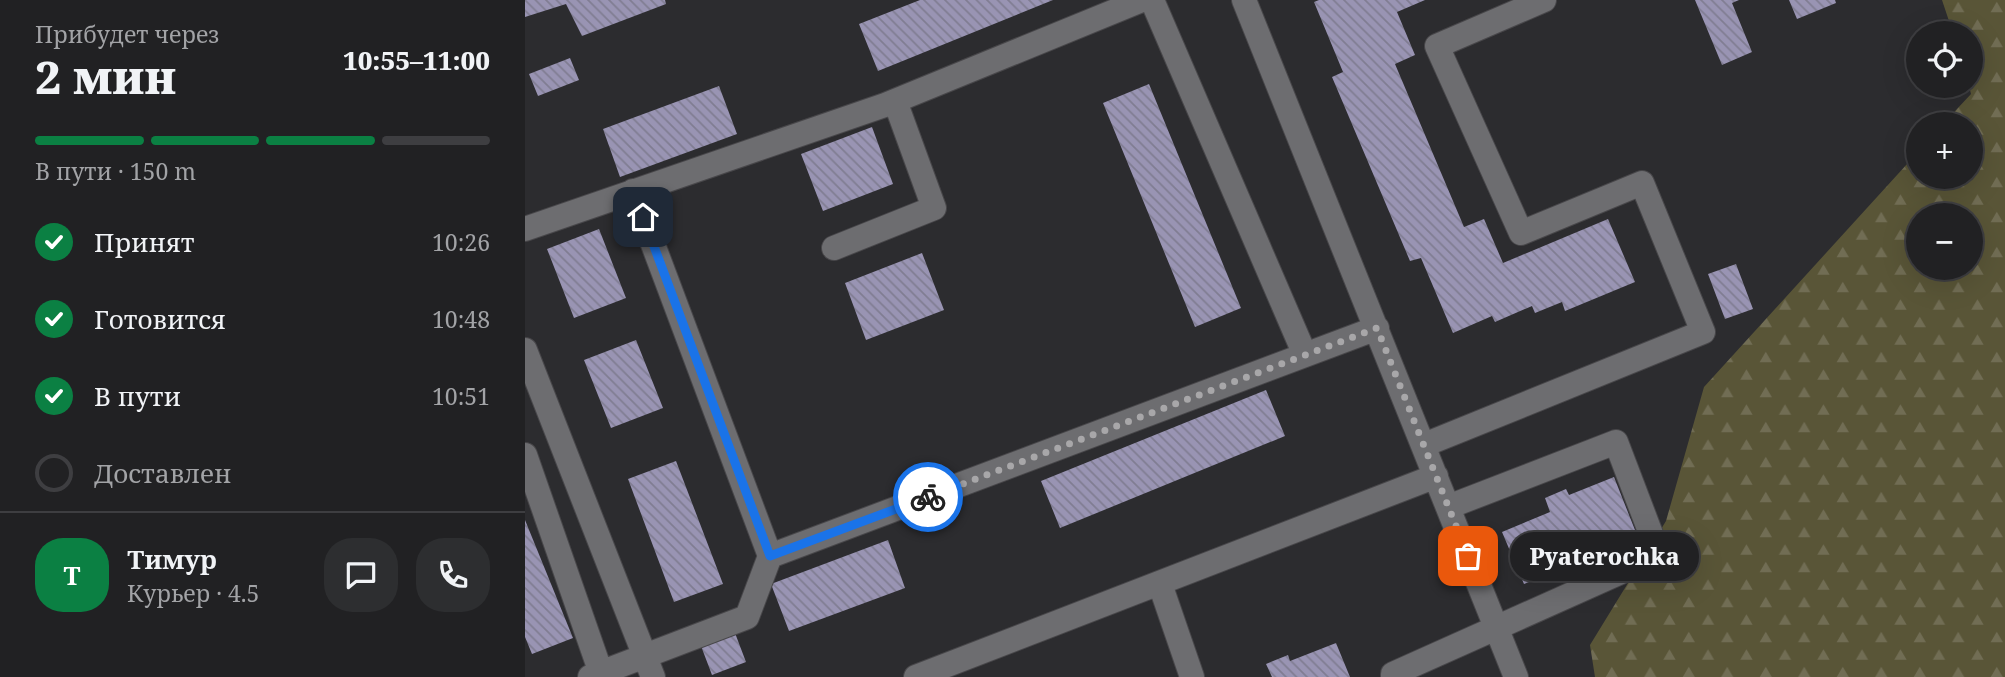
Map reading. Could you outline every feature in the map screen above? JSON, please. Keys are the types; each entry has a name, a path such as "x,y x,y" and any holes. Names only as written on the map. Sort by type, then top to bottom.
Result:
{"street":[{"path":"525,229 895,101 1142,0"},
{"path":"1152,0 1305,355"},
{"path":"1244,0 1516,677"},
{"path":"1423,445 1703,332 1642,183 1521,233 1437,46 1544,0"},
{"path":"834,248 935,208 895,101"},
{"path":"525,455 596,675 649,667 747,617 770,556 633,191"},
{"path":"770,556 1377,328"},
{"path":"525,350 649,667"},
{"path":"1393,677 1393,674 1659,555 1616,443 1448,507"},
{"path":"916,677 1436,476"},
{"path":"1160,584 1192,677"}],"green space":[{"path":"1942,0 2005,0 2005,677 1595,677 1590,645 1666,521 1704,387 1906,165 1906,189 1983,189 1983,112 1954,112 1967,98 1983,98 1983,21 1949,21"}],"building":[{"path":"525,0 665,0 666,4 582,36 566,4 525,17"},
{"path":"920,0 1053,0 878,71 859,24"},
{"path":"1425,0 1397,12 1415,55 1395,64 1464,227 1484,219 1503,263 1608,219 1635,282 1565,311 1562,302 1535,313 1532,306 1495,322 1492,316 1453,333 1421,258 1410,261 1332,77 1343,72 1314,2"},
{"path":"1695,0 1739,0 1732,3 1752,52 1722,65"},
{"path":"1789,0 1835,0 1836,3 1797,19"},
{"path":"570,58 579,80 538,96 529,74"},
{"path":"1149,84 1241,308 1195,327 1103,103"},
{"path":"719,86 737,134 620,177 603,129"},
{"path":"872,127 893,184 823,211 801,154"},
{"path":"599,229 626,298 574,318 547,249"},
{"path":"922,253 944,310 866,340 845,283"},
{"path":"1736,264 1753,309 1725,319 1708,274"},
{"path":"636,340 663,408 611,428 584,360"},
{"path":"1266,390 1285,436 1060,528 1041,481"},
{"path":"676,461 723,584 674,602 628,479"},
{"path":"1614,477 1635,530 1589,548 1594,562 1572,571 1570,566 1524,584 1502,532 1550,512 1545,498 1566,489 1569,495"},
{"path":"525,520 573,638 532,654 525,637"},
{"path":"888,540 905,588 789,631 771,584"},
{"path":"735,633 746,662 712,675 701,646"},
{"path":"1336,643 1350,677 1272,677 1266,664 1288,655 1290,661"}],"way so far":[{"path":"928,497 1377,328 1468,556"}],"place":[{"name":"Pyaterochka","path":"1468,556"}],"route":[{"path":"643,217 770,556 928,497"}]}
